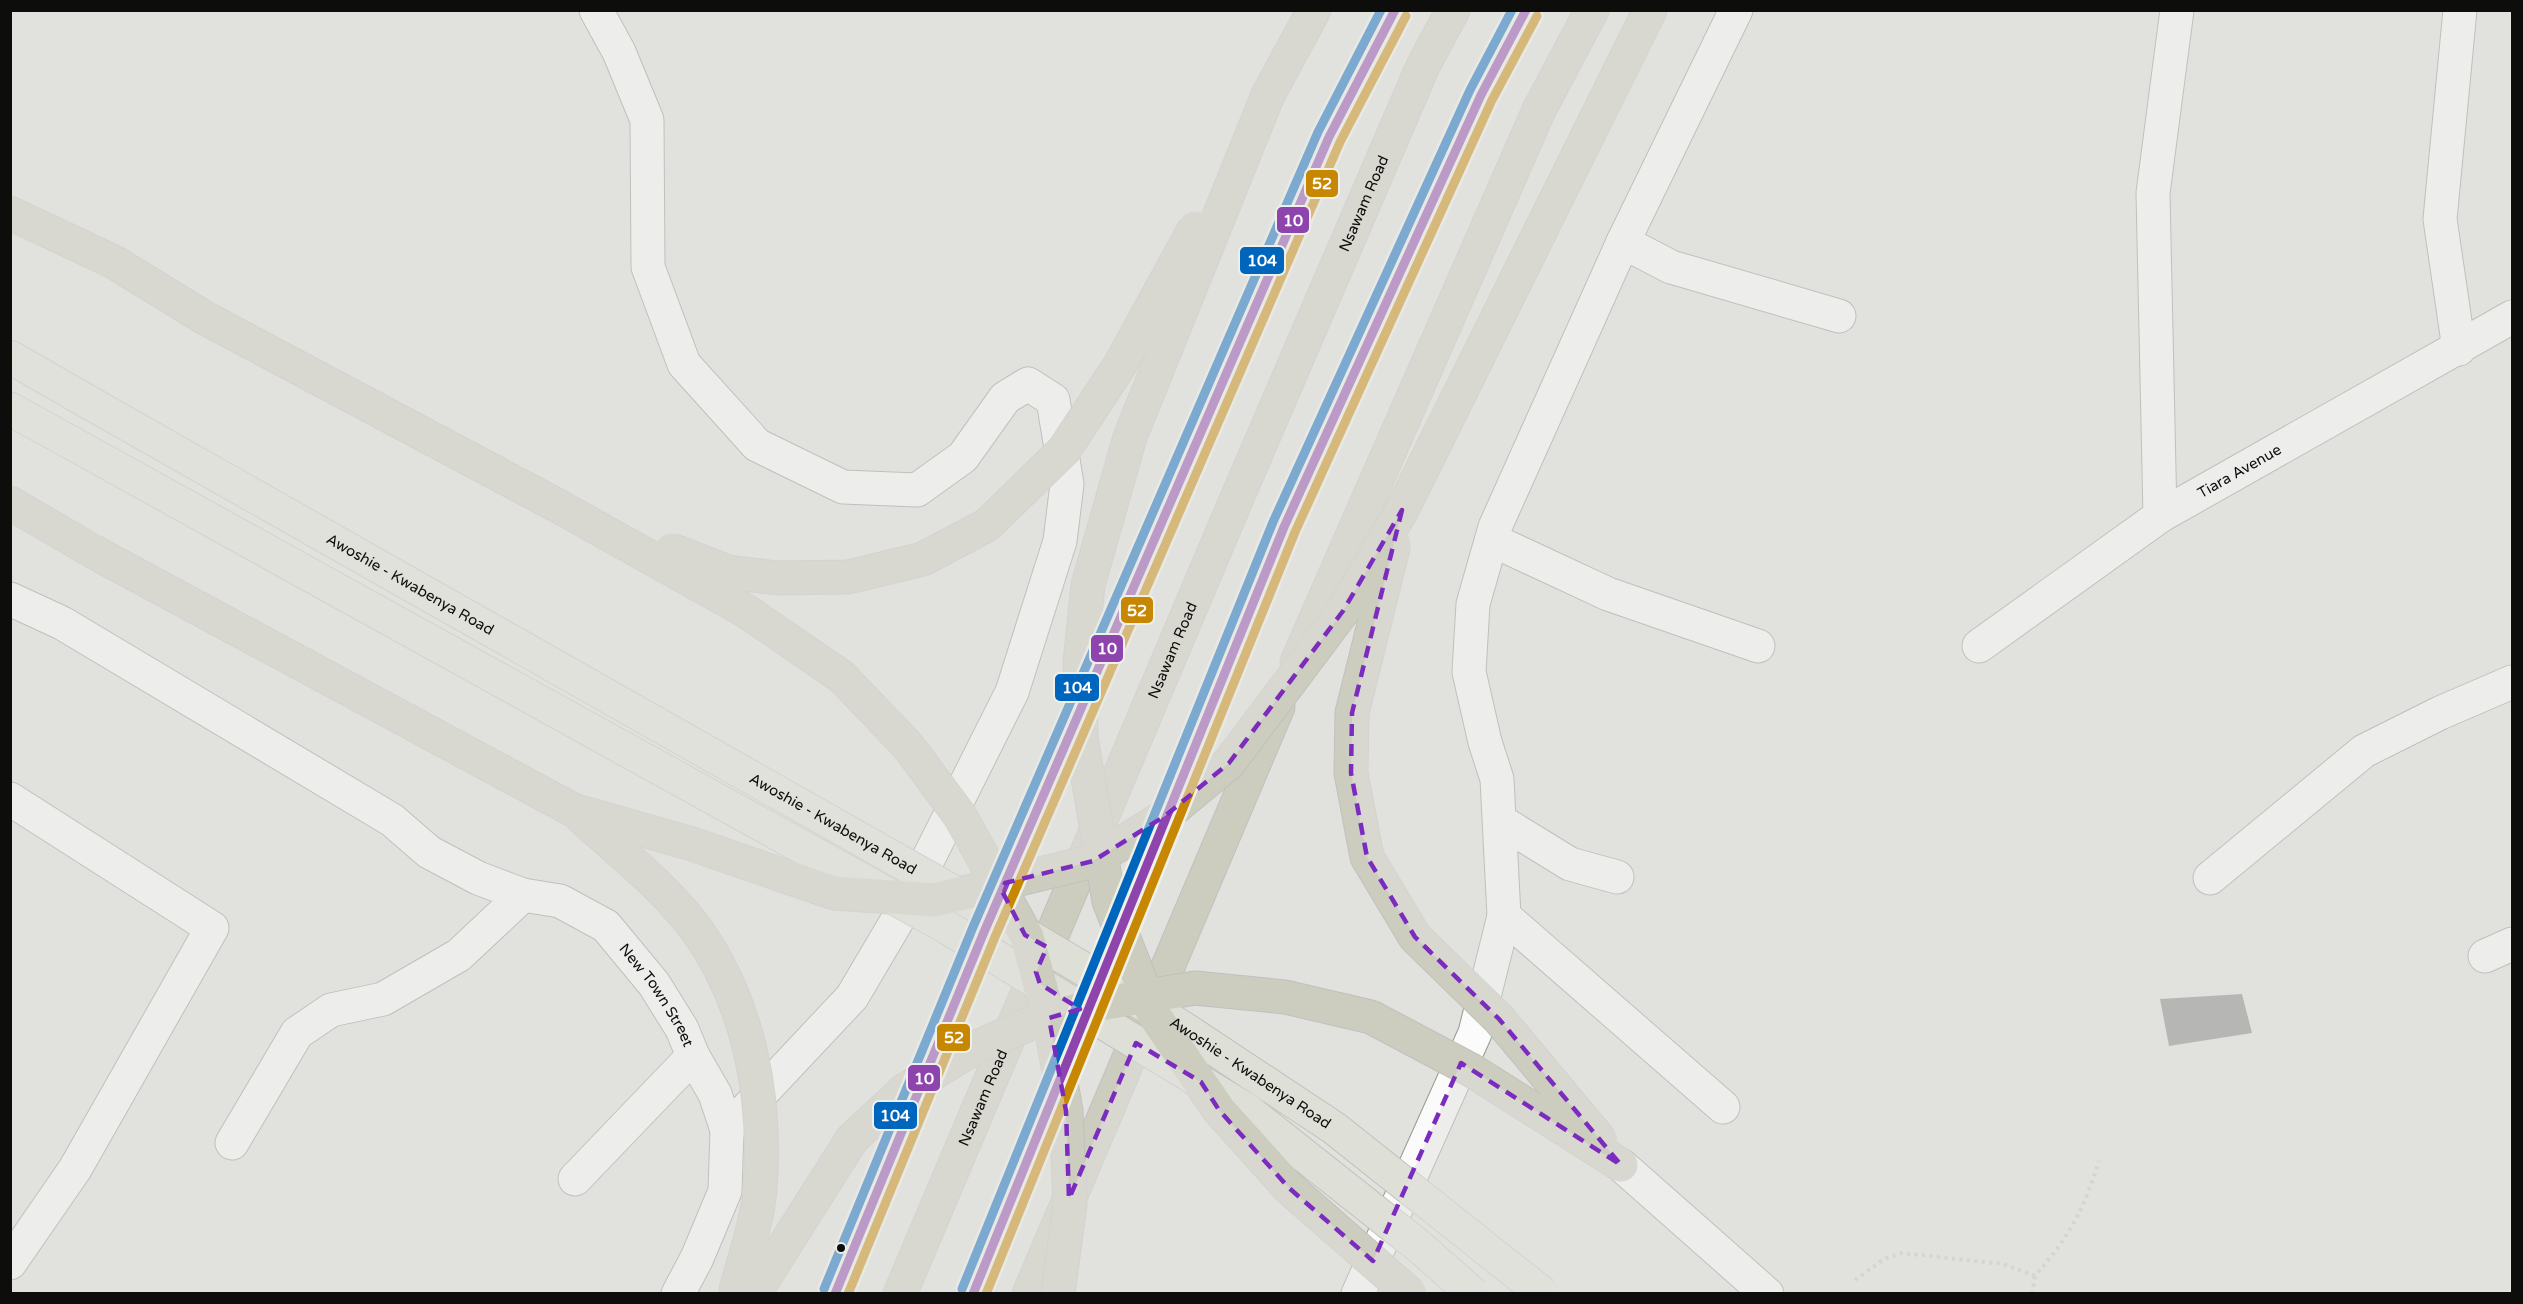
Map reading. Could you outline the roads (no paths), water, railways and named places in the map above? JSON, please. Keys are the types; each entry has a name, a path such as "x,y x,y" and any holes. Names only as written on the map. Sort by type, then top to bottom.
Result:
{"highway":[{"path":"560,507 728,572 777,578 848,577 923,559 987,525 1064,450 1120,365 1314,10"},
{"path":"835,1293 984,932 1324,148 1395,10"},
{"name":"Nsawam Road","path":"900,1293 1241,487 1423,66 1453,10"},
{"path":"974,1293 1284,527 1481,95 1526,10"},
{"path":"1029,1293 1356,525 1539,110 1592,10"},
{"path":"10,503 94,552 573,810 692,844 834,893 936,900 1092,861 1165,816 1229,763 1343,610 1402,510 1650,10"},
{"path":"1268,95 1130,436 1088,585 1080,662 1081,737 1109,901 1154,1015 1219,1110 1289,1188 1410,1293"},
{"path":"10,213 114,262 205,318 560,507 746,611 842,677 908,746 960,816 1027,937 1050,1021 1066,1111 1070,1204 1058,1293"},
{"path":"1402,510 1352,713 1351,773 1367,857 1415,938 1499,1019 1621,1165"},
{"path":"573,810 646,876 694,928 726,975 751,1046 761,1117 760,1189 735,1293"},
{"path":"754,1293 852,1139 905,1090 973,1049 1031,1023 1100,1004 1195,988 1285,997 1371,1017 1471,1070 1621,1165"}],"main road":[{"name":"Awoshie - Kwabenya Road","path":"10,357 940,885 1180,1026 1334,1128 1543,1293"},
{"path":"10,409 943,925 1247,1110 1421,1248 1473,1293"}],"street":[{"path":"596,10 619,52 647,120 648,267 684,364 757,445 843,487 917,490 963,458 1005,398 1028,384 1053,399 1067,484 1060,541 1012,692 898,919 852,998 727,1130"},
{"path":"1358,1293 1475,1033 1504,916 1497,778 1485,742 1469,672 1473,604 1492,540 1623,242 1736,10"},
{"path":"2160,516 2153,192 2177,10"},
{"path":"2459,349 2440,219 2460,10"},
{"path":"1623,242 1671,267 1839,316"},
{"name":"Tiara Avenue","path":"1979,646 2160,516 2512,317"},
{"path":"1492,540 1608,594 1758,646"},
{"name":"New Town Street","path":"10,599 62,623 392,820 429,852 478,878 523,895 560,901 606,926 654,984 682,1029 693,1056 716,1094 727,1130 725,1191 697,1258 678,1293"},
{"path":"2210,878 2364,751 2440,713 2512,682"},
{"path":"10,800 212,928 75,1169 10,1263"},
{"path":"1500,820 1570,864 1617,877"},
{"path":"232,1143 297,1033 331,1010 384,999 459,955 523,895"},
{"path":"1504,916 1723,1107"},
{"path":"575,1179 693,1056"},
{"path":"1621,1165 1767,1293"}]}
